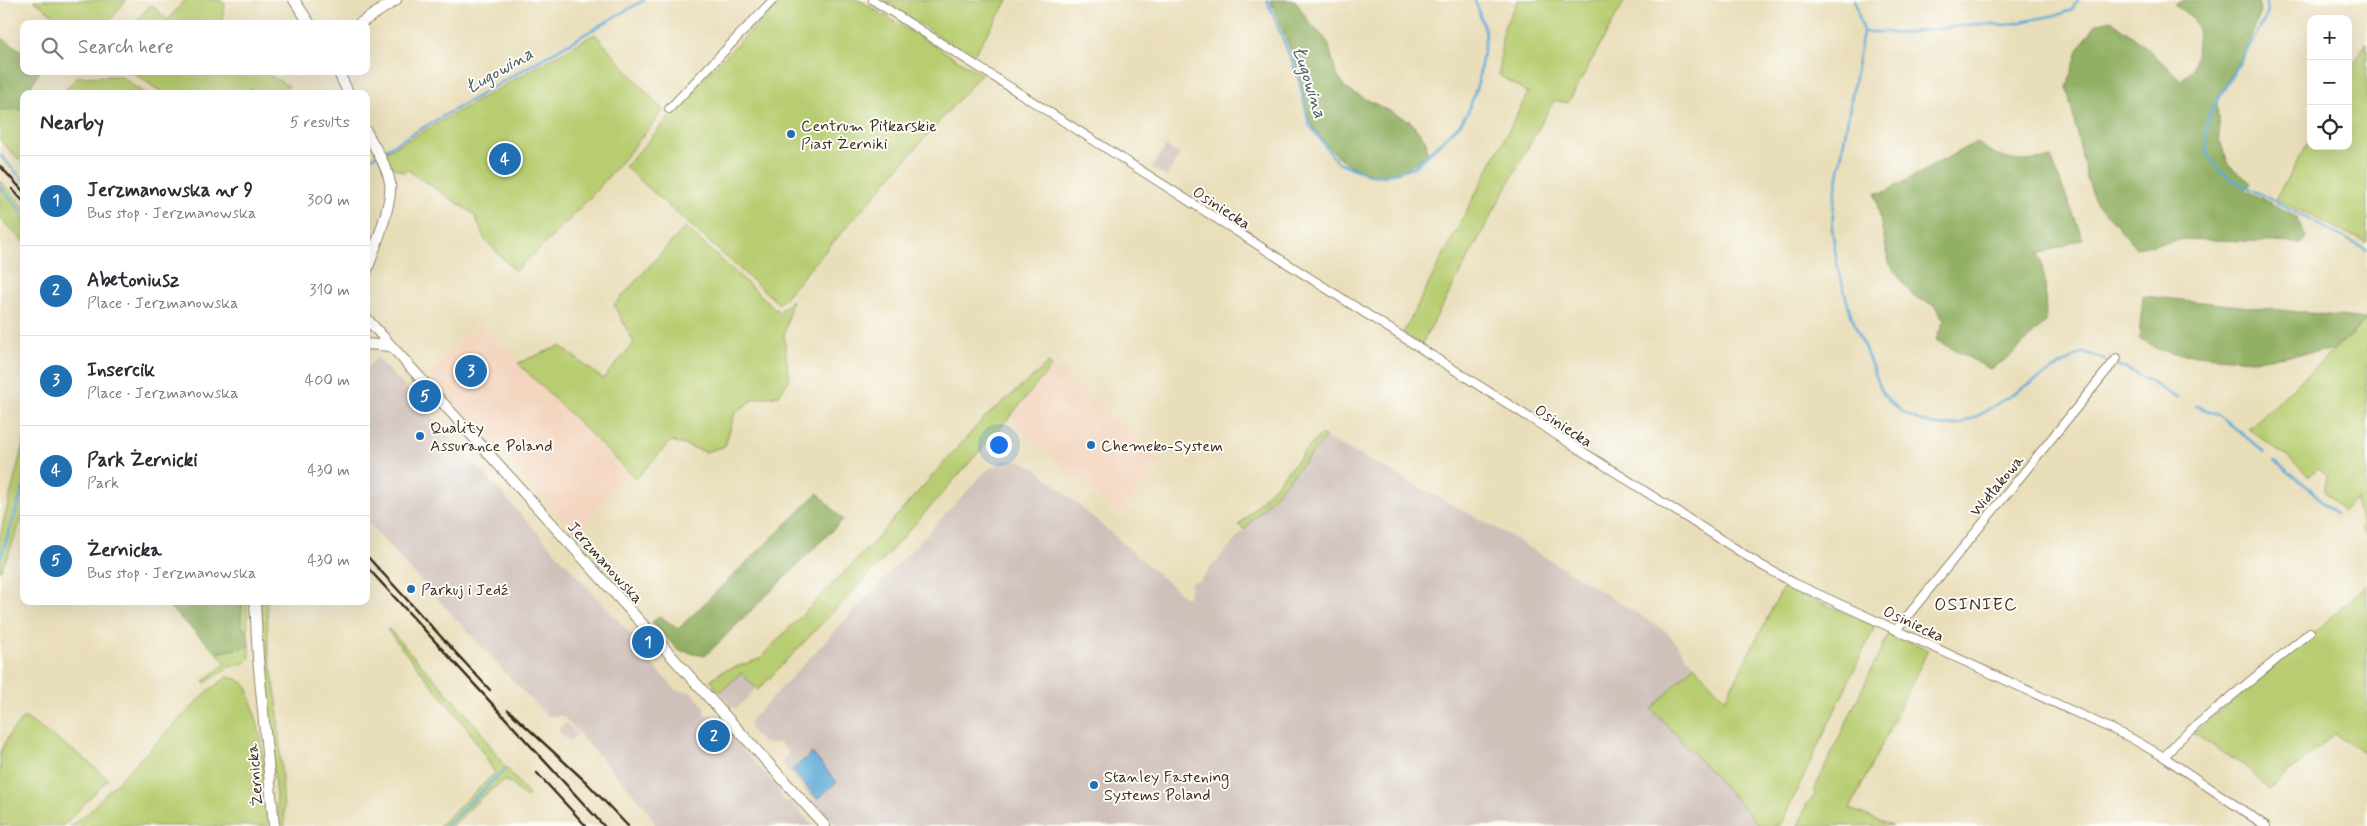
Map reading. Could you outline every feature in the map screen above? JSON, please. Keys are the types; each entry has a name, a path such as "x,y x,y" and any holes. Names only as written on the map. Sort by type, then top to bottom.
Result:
{"street":[{"path":"294,0 307,20"},
{"path":"365,20 396,0"},
{"path":"669,109 773,0"},
{"name":"Osiniecka","path":"873,0 1721,541 1794,584 2129,737 2266,826"},
{"path":"340,75 347,90"},
{"path":"370,139 390,181 390,194 370,260"},
{"name":"Jerzmanowska","path":"370,323 825,826"},
{"path":"370,344 390,346"},
{"name":"Widłakowa","path":"1896,630 2117,358"},
{"name":"Żernicka","path":"255,605 258,658 274,826"},
{"path":"2164,758 2192,728 2310,632"}],"shaded area":[{"path":"1166,146 1180,155 1166,177 1152,168"},
{"path":"480,324 627,475 576,535 502,452 427,375"},
{"path":"377,357 644,649 648,646 649,661 676,690 691,692 705,707 704,712 707,716 711,715 781,791 780,796 786,802 790,801 813,826 656,826 647,809 563,716 547,716 513,681 370,525 370,365"},
{"name":"Chemeko-System","path":"1052,366 1163,461 1118,514 1014,425 1019,418 1013,412"},
{"path":"1326,437 1507,534 1666,631 1694,665 1652,709 1760,826 837,826 783,766 783,759 789,752 778,742 769,744 761,742 751,730 750,721 986,471 1002,461 1018,460 1037,469 1186,598 1190,593 1191,582 1199,581"},
{"path":"741,673 756,688 737,708 733,708 720,692"},
{"path":"566,723 577,735 569,742 558,730"}],"green space":[{"path":"33,0 126,0 110,20 60,20"},
{"path":"185,0 221,0 225,4 222,20 168,20"},
{"name":"Centrum Piłkarskie Piast Żerniki","path":"782,0 859,0 981,74 779,304 625,167 713,68"},
{"path":"883,0 1008,0 972,58"},
{"path":"1270,0 1295,0 1311,25 1324,37 1329,46 1336,74 1346,89 1411,122 1426,141 1427,154 1403,170 1380,174 1355,168 1333,153 1316,132 1310,120 1297,67"},
{"path":"1518,0 1625,0 1568,103 1554,100 1421,345 1403,333 1528,93 1499,75 1503,29"},
{"path":"2184,0 2257,0 2261,12 2248,44 2217,100 2219,139 2229,165 2251,183 2246,190 2296,217 2306,237 2302,243 2185,239 2136,248 2112,219 2097,205 2087,179 2067,88 2078,50 2096,24 2111,20 2145,46 2181,80 2192,71 2196,57 2198,29 2193,18 2174,5"},
{"path":"151,5 168,20 137,20"},
{"path":"595,34 663,111 574,215 515,271 485,240 474,214 406,169 404,172 390,166 384,152"},
{"path":"0,37 20,50 20,75 38,75 32,84 33,90 20,90 20,109 0,110"},
{"path":"2367,41 2367,243 2275,199 2307,145 2307,150 2352,150 2352,66"},
{"path":"137,75 268,75 289,86 284,90 158,90"},
{"path":"120,76 139,90 66,90 77,77"},
{"path":"20,109 20,161 0,140 0,110"},
{"path":"1976,142 1996,154 2011,160 2028,161 2051,158 2083,239 2039,254 2045,280 2046,322 2007,359 1990,369 1936,340 1944,320 1934,305 1914,297 1889,263 1875,193 1885,192"},
{"path":"0,181 20,202 20,239 0,218"},
{"path":"685,227 779,312 792,300 784,336 789,381 779,395 754,399 735,413 725,446 706,452 671,441 636,479 518,363 560,346 603,379 634,343 614,305"},
{"path":"2143,296 2367,320 2333,350 2253,360 2172,353 2158,349 2139,338"},
{"path":"2367,320 2367,536 2361,529 2364,525 2357,510 2356,501 2358,498 2343,511 2325,491 2326,476 2318,469 2309,476 2284,454 2248,429"},
{"path":"1049,363 1052,366 1002,426 880,563 758,690 741,673 720,692 710,680 721,672 759,659 869,547 984,418"},
{"path":"1321,434 1326,437 1244,530 1239,525"},
{"path":"20,457 20,524 0,571 0,535"},
{"path":"818,493 843,520 705,656 678,650 652,622 660,616 678,629"},
{"path":"2367,585 2367,756 2335,733 2269,790 2246,767 2193,733 2288,656"},
{"path":"1784,586 1875,626 1780,826 1760,826 1652,709 1694,665 1725,699"},
{"path":"167,605 242,605 241,625 248,633 249,646 217,653"},
{"path":"242,605 247,605 248,633 241,625"},
{"path":"259,605 267,605 268,648 277,702 285,826 279,826 261,646"},
{"path":"389,629 476,725 503,764 529,795 526,798 509,782 503,781 482,797 452,826 439,826 495,773 468,729 387,630"},
{"path":"1890,631 1928,650 1850,809 1893,826 1798,826 1807,804 1816,794 1813,792"},
{"path":"249,646 250,658 245,663 230,667 205,683 204,681 226,663 217,653"},
{"path":"227,677 237,679 247,686 261,737 269,826 70,826 88,813 209,690"},
{"path":"24,717 80,755 108,779 63,826 0,826 0,752 11,732"}],"water":[{"path":"812,753 837,782 818,799 792,770"}],"waterway":[{"name":"Ługowina","path":"381,152 644,0"},
{"name":"Ługowina","path":"1267,0 1298,76 1309,124 1336,161 1369,175 1384,176 1414,167 1460,124 1468,112 1478,83 1486,34 1475,0"},
{"path":"1855,0 1863,32 1834,201 1832,229 1837,263 1850,312 1883,394 1898,409 1918,420 1939,425 1950,425 1978,416 2084,352 2110,362"},
{"path":"1863,32 1895,34 1977,24 2006,25 2061,14 2072,9 2078,0"},
{"path":"2265,0 2268,10 2265,19 2208,117 2206,152 2218,169 2230,178 2367,250"},
{"path":"0,155 20,177"},
{"name":"Ługowina","path":"370,159 376,155"},
{"path":"0,187 20,210"},
{"path":"2117,365 2135,373 2177,398"},
{"path":"2196,406 2218,414 2264,452"},
{"path":"2275,461 2310,489 2335,514"},
{"name":"Ługowina","path":"0,559 20,498"},
{"path":"446,826 505,769"}],"railway":[{"path":"0,166 20,188"},
{"path":"12,189 20,198"},
{"path":"370,559 490,690"},
{"path":"370,570 604,826"},
{"path":"508,710 586,782 628,826"},
{"path":"537,773 586,826"}],"place":[{"name":"Centrum Piłkarskie Piast Żerniki","path":"791,134"},
{"name":"Park Żernicki","path":"505,159"},
{"name":"Insercik","path":"471,371"},
{"name":"Żernicka","path":"425,396"},
{"name":"Quality Assurance Poland","path":"420,436"},
{"name":"Chemeko-System","path":"1091,445"},
{"name":"Parkuj i Jedź","path":"411,589"},
{"name":"Jerzmanowska nr 9","path":"648,642"},
{"name":"Abetoniusz","path":"714,736"},
{"name":"Stanley Fastening Systems Poland","path":"1094,785"}],"district":[{"name":"OSINIEC","path":"1976,604"}]}
